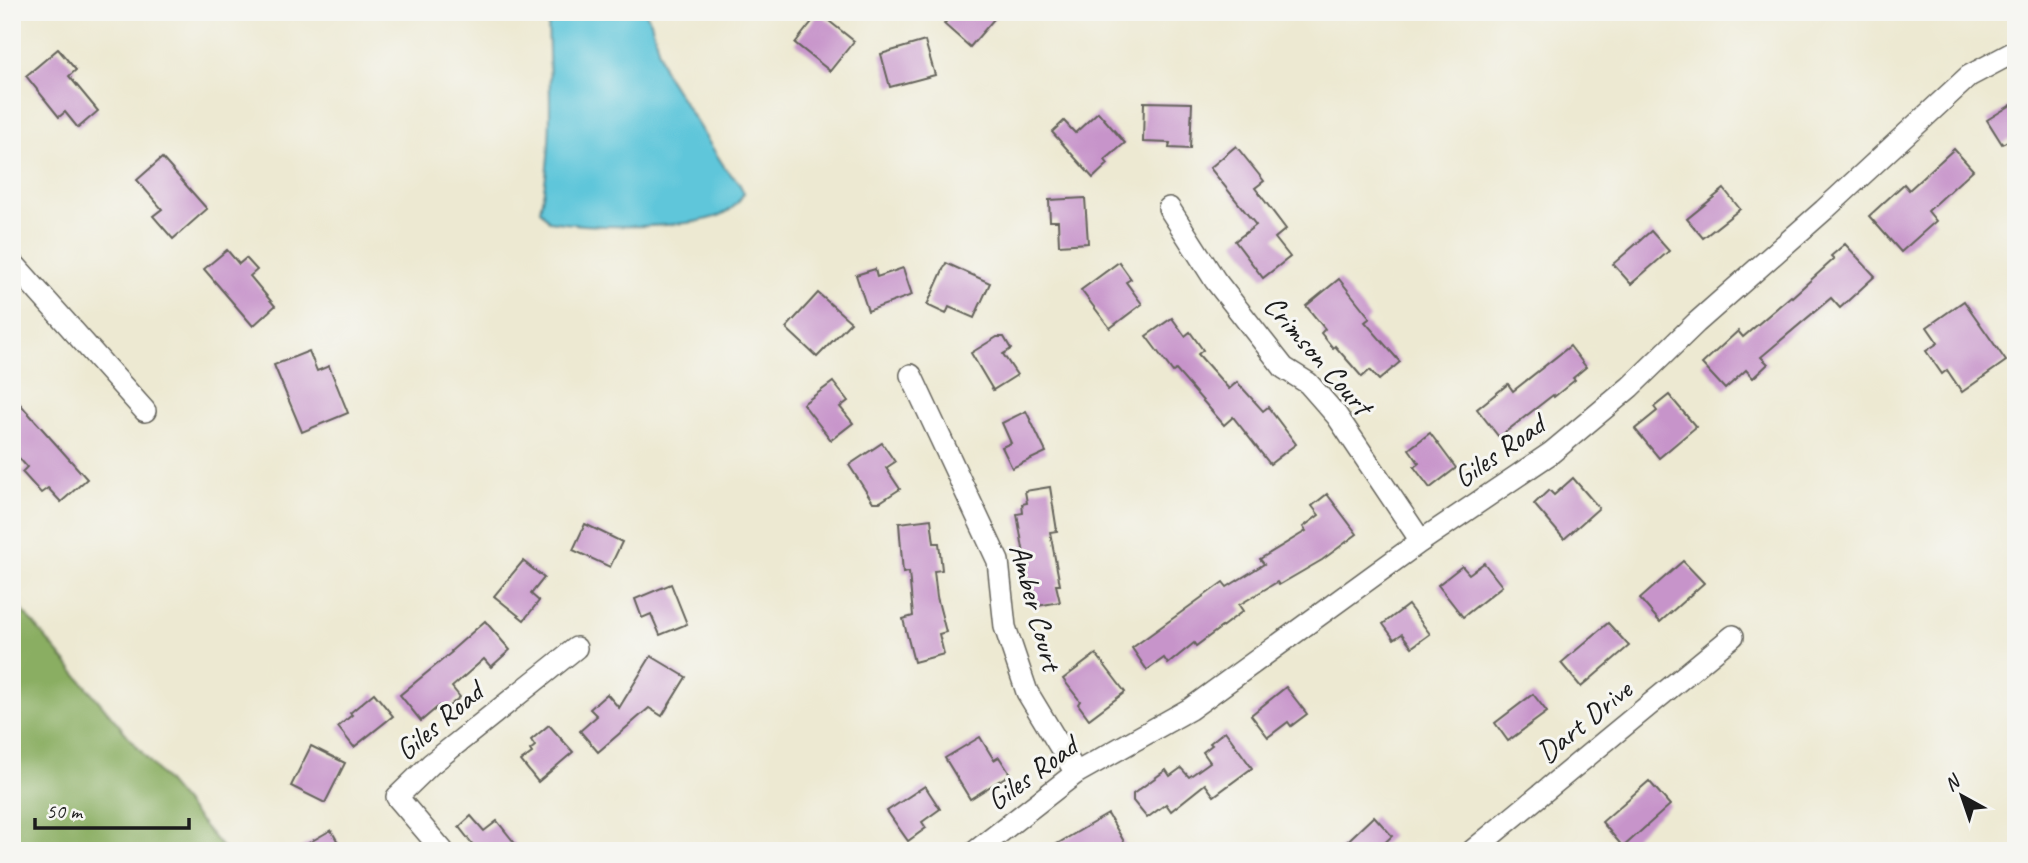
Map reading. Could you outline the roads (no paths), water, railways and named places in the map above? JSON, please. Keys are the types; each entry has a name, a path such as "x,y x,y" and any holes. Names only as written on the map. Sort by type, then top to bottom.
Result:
{"street":[{"name":"Giles Road","path":"976,851 1076,773 1190,709 1422,541 1551,453 1630,387 1696,323 1969,76 2016,51"},
{"name":"Crimson Court","path":"1169,208 1215,280 1284,368 1308,383 1337,416 1422,541"},
{"path":"12,261 145,411"},
{"name":"Amber Court","path":"911,375 998,561 1005,627 1027,692 1076,773"},
{"name":"Dart Drive","path":"1472,851 1733,636"},
{"name":"Giles Road","path":"443,851 397,797 431,764 576,649"}],"water":[{"path":"548,12 645,12 651,22 664,71 727,171 738,181 744,193 734,206 721,215 704,220 661,225 612,226 549,221 540,210 548,161"}]}
